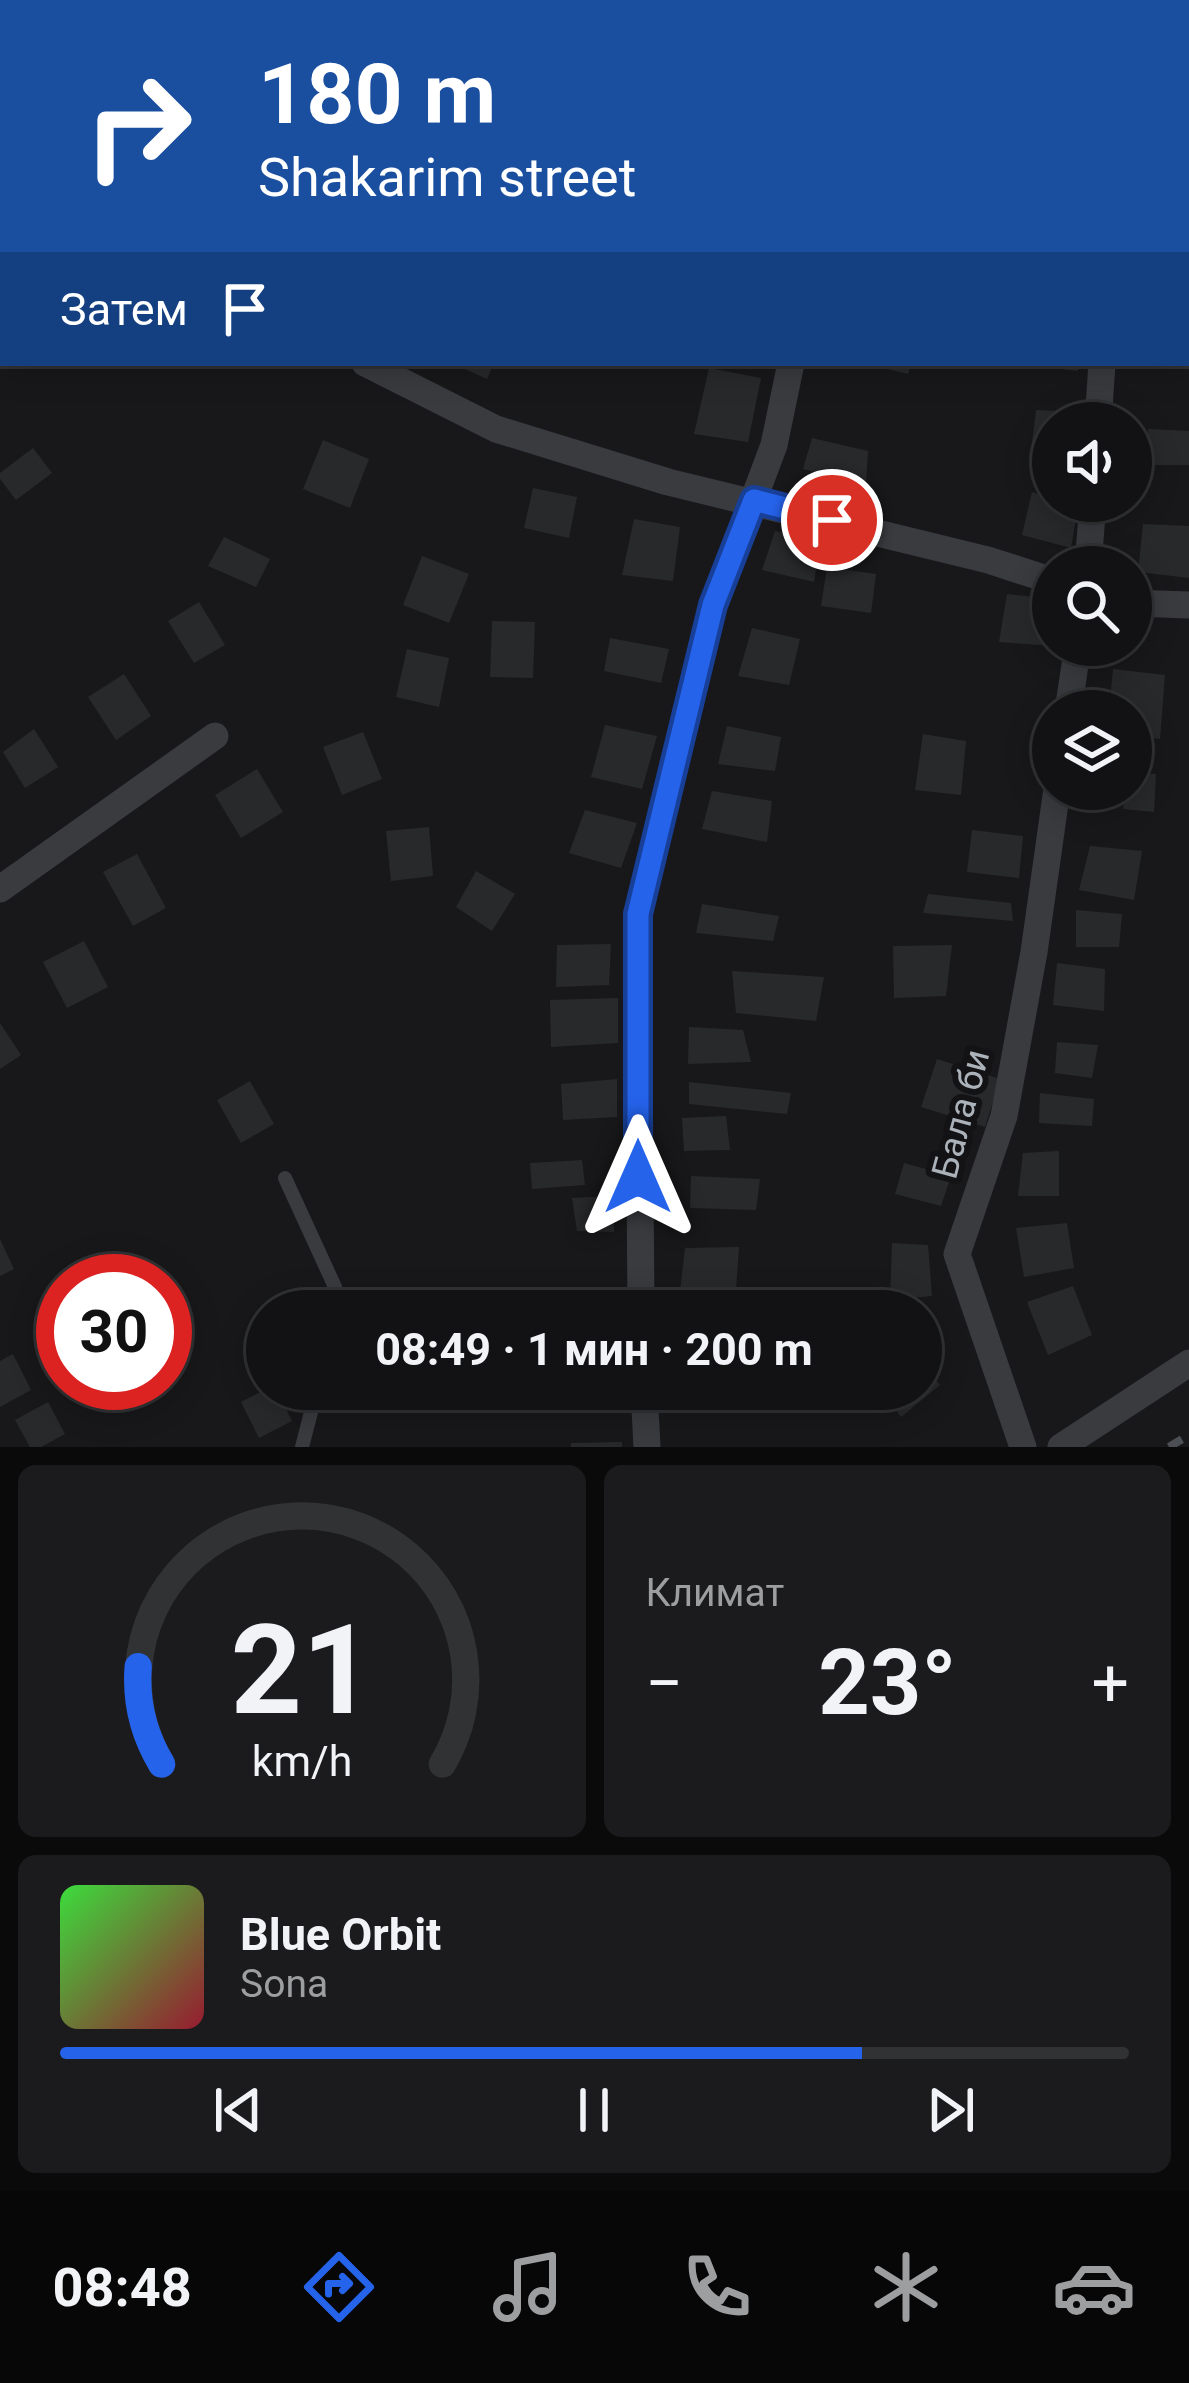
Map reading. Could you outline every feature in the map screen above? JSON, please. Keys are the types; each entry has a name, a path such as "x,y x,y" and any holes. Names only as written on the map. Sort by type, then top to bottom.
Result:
{"street":[{"path":"371,366 496,429 668,482 754,500 1032,574"},
{"path":"641,1290 638,914 713,605 775,445 789,366"},
{"path":"1099,402 1102,366"},
{"path":"1152,604 1189,605"},
{"path":"0,890 215,736"},
{"name":"Бала би","path":"1023,1447 957,1254 1004,1116 1054,810"},
{"path":"1061,1447 1189,1363"},
{"path":"645,1410 646,1447"}],"lane":[{"path":"285,1178 334,1290"},
{"path":"302,1447 312,1410"}],"building":[{"path":"459,366 493,366 487,379"},
{"path":"875,366 910,366 908,374"},
{"path":"1033,366 1078,366 1078,371"},
{"path":"709,368 761,378 748,442 694,434"},
{"path":"1152,429 1189,431 1189,465 1152,465"},
{"path":"812,438 868,451 866,485 803,469"},
{"path":"323,440 369,459 350,508 303,489"},
{"path":"33,448 52,473 16,500 0,473"},
{"path":"533,488 577,497 569,538 524,528"},
{"path":"1032,492 1032,522 1075,522 1071,546 1022,535"},
{"path":"634,519 680,527 673,581 622,575"},
{"path":"1143,524 1189,526 1189,578 1152,574 1152,546 1141,546"},
{"path":"775,531 821,540 814,582 762,570"},
{"path":"224,537 270,559 256,587 208,566"},
{"path":"422,556 469,574 449,623 403,605"},
{"path":"827,567 876,574 871,613 821,606"},
{"path":"1007,594 1032,597 1032,644 999,642"},
{"path":"199,602 225,645 194,663 168,621"},
{"path":"492,621 535,622 533,678 490,677"},
{"path":"752,628 800,639 789,685 738,676"},
{"path":"610,638 669,649 661,683 604,671"},
{"path":"407,649 449,658 439,707 396,697"},
{"path":"1113,669 1165,675 1160,739 1152,738 1152,690 1111,690"},
{"path":"124,674 151,716 116,740 88,697"},
{"path":"605,725 657,736 642,789 591,777"},
{"path":"727,726 781,737 775,771 718,764"},
{"path":"34,729 58,767 25,788 3,752"},
{"path":"363,732 382,779 342,795 323,747"},
{"path":"923,734 966,741 961,795 915,790"},
{"path":"257,769 283,812 241,838 215,795"},
{"path":"1152,774 1156,774 1154,812 1133,810 1152,810"},
{"path":"712,791 772,801 767,842 702,829"},
{"path":"585,810 637,823 621,868 569,853"},
{"path":"429,827 433,876 391,881 386,831"},
{"path":"972,830 1023,836 1019,878 967,872"},
{"path":"1090,846 1142,851 1134,900 1079,890"},
{"path":"137,854 166,908 133,926 103,872"},
{"path":"476,871 515,894 492,931 456,907"},
{"path":"928,894 1011,903 1013,921 923,913"},
{"path":"702,904 779,916 773,941 696,933"},
{"path":"1076,910 1122,914 1119,947 1076,947"},
{"path":"84,941 108,987 67,1008 43,962"},
{"path":"611,944 609,985 556,987 557,945"},
{"path":"952,945 946,996 894,998 893,946"},
{"path":"1057,963 1105,969 1104,1011 1053,1005"},
{"path":"732,971 824,977 816,1021 736,1013"},
{"path":"618,998 618,1043 551,1047 550,1000"},
{"path":"0,1023 21,1055 0,1069"},
{"path":"689,1027 743,1030 751,1062 688,1064"},
{"path":"1057,1042 1098,1045 1092,1078 1055,1073"},
{"path":"937,1059 1000,1079 985,1127 921,1107"},
{"path":"617,1079 617,1117 563,1120 561,1084"},
{"path":"250,1081 274,1124 241,1143 217,1100"},
{"path":"689,1082 791,1093 787,1114 689,1104"},
{"path":"1040,1093 1094,1099 1092,1126 1039,1123"},
{"path":"726,1116 730,1150 684,1151 682,1118"},
{"path":"1059,1151 1059,1196 1018,1196 1023,1153"},
{"path":"582,1160 585,1185 532,1189 530,1163"},
{"path":"904,1163 951,1176 941,1206 895,1194"},
{"path":"691,1176 760,1179 756,1210 690,1208"},
{"path":"613,1196 614,1232 577,1231 572,1198"},
{"path":"1067,1223 1074,1268 1024,1277 1016,1228"},
{"path":"0,1239 14,1269 0,1276"},
{"path":"892,1243 928,1245 932,1290 890,1290"},
{"path":"739,1247 736,1290 680,1290 685,1248"},
{"path":"1073,1286 1092,1335 1048,1355 1027,1302"},
{"path":"13,1354 31,1390 0,1407 0,1361"},
{"path":"246,1399 246,1410 286,1410 292,1421 259,1438 241,1402"},
{"path":"36,1409 52,1410 65,1434 41,1447 30,1447 15,1420"},
{"path":"622,1442 622,1447 571,1447 571,1443"}],"railway":[{"path":"1169,1447 1189,1435"}],"route":[{"path":"638,1177 638,914 713,605 754,500 832,520"}]}
